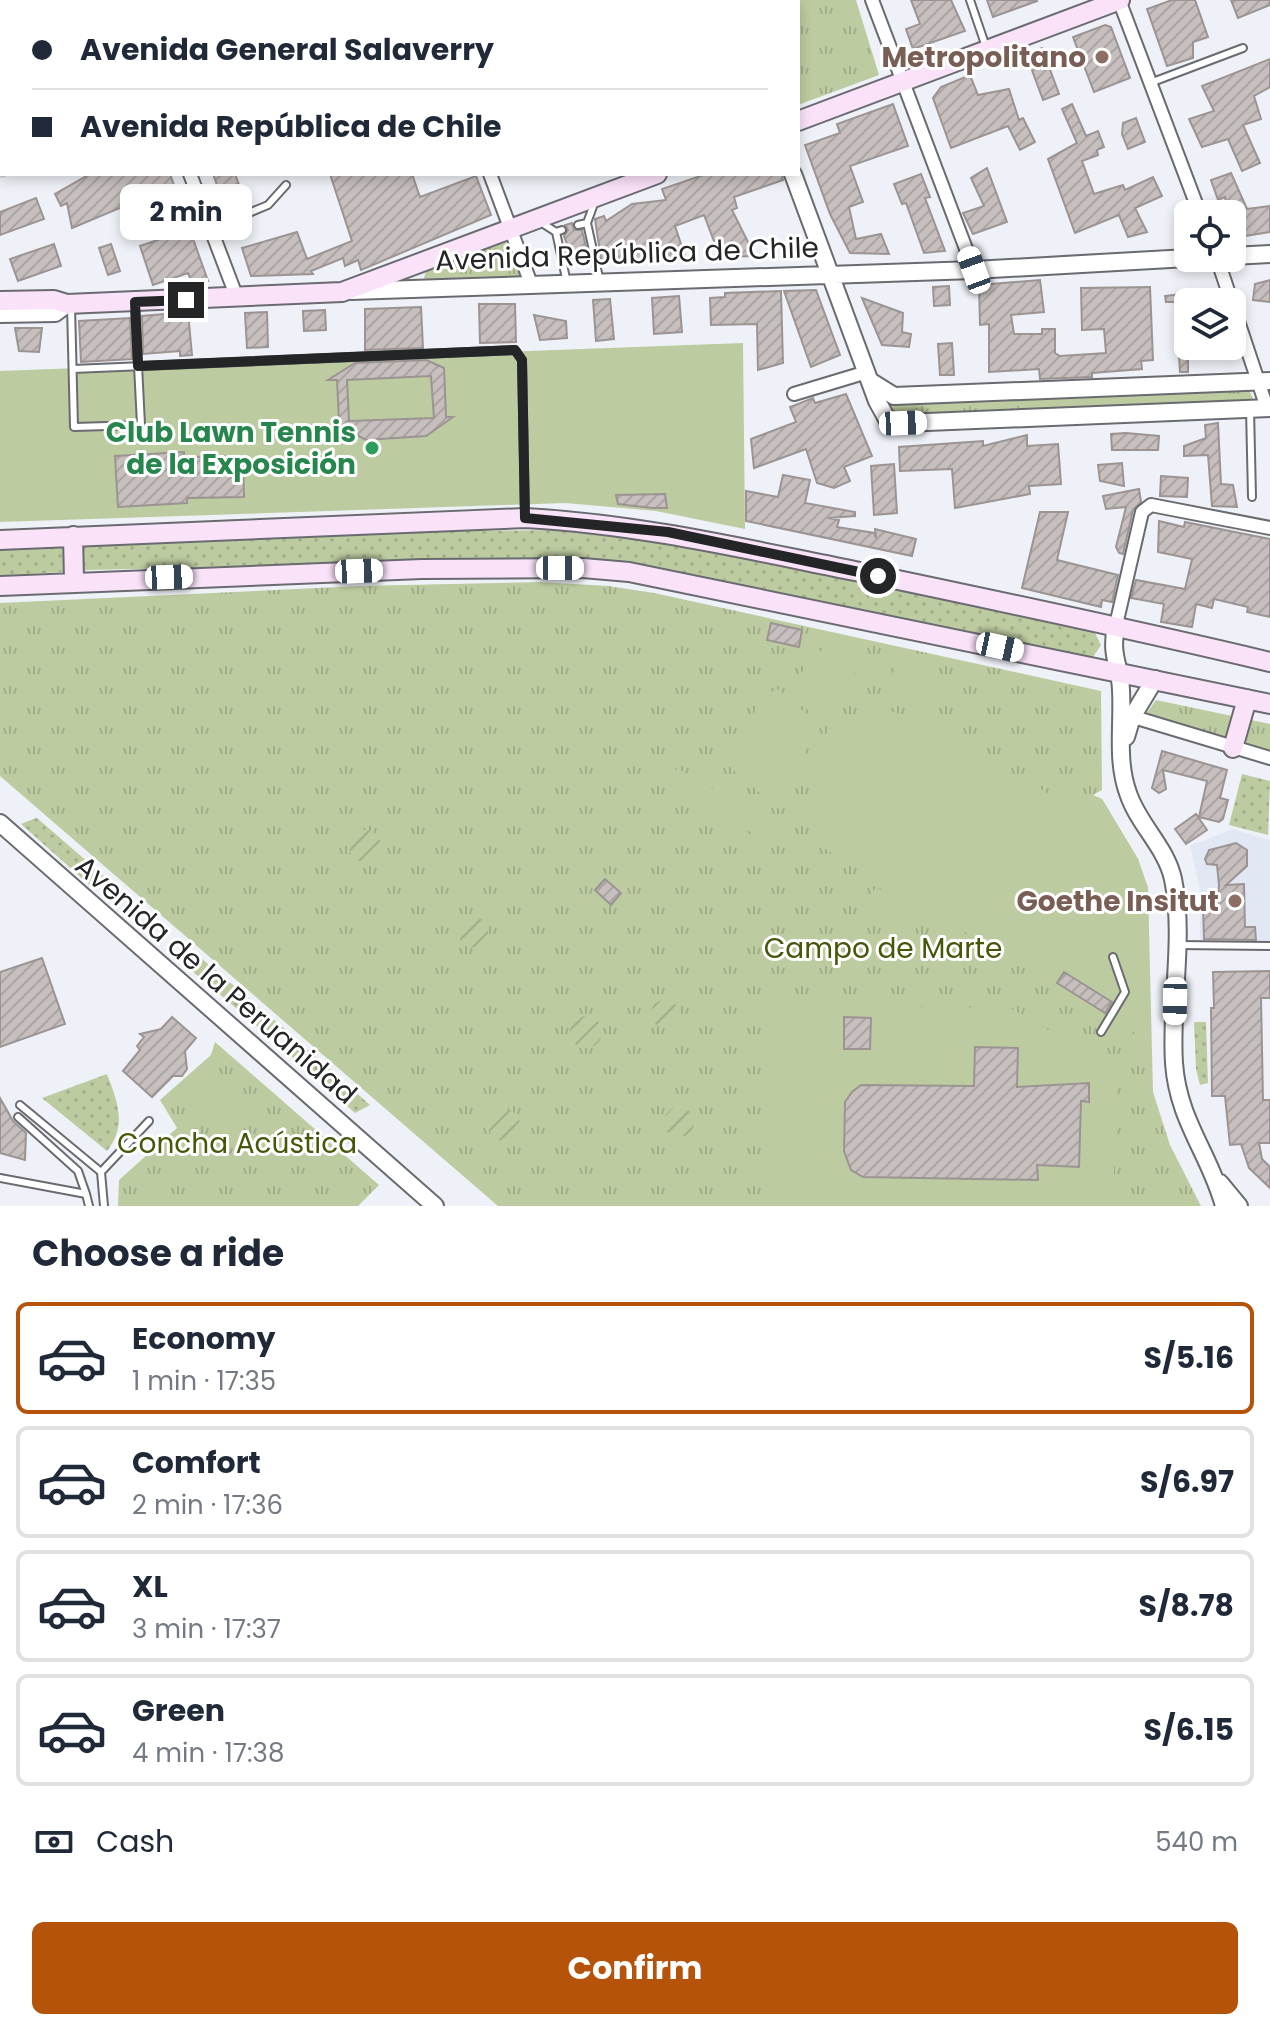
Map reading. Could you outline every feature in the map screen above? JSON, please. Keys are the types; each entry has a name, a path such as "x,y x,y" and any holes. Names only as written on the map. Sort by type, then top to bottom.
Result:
{"main road":[{"path":"800,120 1119,0"},
{"path":"342,292 652,176"},
{"name":"Avenida República de Chile","path":"0,301 54,300 69,304 342,292"},
{"path":"0,540 525,518 668,532 1116,625 1270,662"},
{"path":"73,536 74,580"},
{"path":"0,586 74,580 422,569 583,568 629,572 1270,704"},
{"path":"1233,748 1247,699"}],"street":[{"path":"872,0 974,270"},
{"path":"1119,0 1195,200"},
{"path":"191,176 237,298"},
{"path":"491,176 531,284"},
{"path":"794,176 882,413 897,422 1262,408 1265,381 1222,272"},
{"path":"1246,255 1270,254"},
{"name":"Avenida República de Chile","path":"342,292 974,270 1174,259"},
{"name":"Avenida República de Chile","path":"0,314 55,313 69,304"},
{"path":"794,394 869,377"},
{"path":"869,377 894,396 1265,381"},
{"path":"894,396 890,407 897,422"},
{"path":"1224,1206 1190,1132 1176,1074 1176,899 1172,876 1128,796 1122,754 1127,715 1120,673 1114,666 1116,625 1142,512 1151,505 1270,528"},
{"path":"1127,715 1155,679"},
{"path":"1127,715 1270,758"},
{"name":"Avenida de la Peruanidad","path":"0,823 435,1206"},
{"path":"1211,1172 1239,1206"}],"lane":[{"path":"970,0 987,50"},
{"path":"1150,83 1243,48"},
{"path":"210,229 268,205 286,185"},
{"path":"596,197 587,223 592,257 600,282"},
{"path":"536,219 559,231 567,283"},
{"path":"578,225 587,223"},
{"path":"563,261 573,259"},
{"path":"69,304 74,427 141,425 135,302"},
{"path":"73,369 515,350 522,360 525,518"},
{"path":"1252,497 1262,408"},
{"path":"1175,945 1270,946"},
{"path":"1101,1032 1125,992 1113,957"},
{"path":"20,1105 101,1172 104,1206"},
{"path":"18,1117 78,1171 89,1206"},
{"path":"101,1172 149,1121"},
{"path":"0,1178 86,1194"}],"shaded area":[{"name":"Goethe Insitut","path":"1233,829 1270,840 1270,949 1200,950 1200,889 1190,846"}],"green space":[{"path":"800,0 856,0 879,75 800,104"},
{"path":"505,240 520,277 429,282 424,278 426,271"},
{"name":"Club Lawn Tennis de la Exposición","path":"743,343 745,529 656,511 565,503 0,522 0,371"},
{"path":"1247,386 1254,400 1250,403 898,419 890,406 893,403"},
{"path":"569,530 670,542 1094,631 1101,645 1093,657 1085,660 671,571 578,559 90,570 0,576 0,547 423,531"},
{"name":"Campo de Marte","path":"540,582 609,586 654,593 1101,691 1102,790 1093,795 1102,799 1138,859 1148,888 1153,1092 1170,1145 1201,1206 498,1206 0,776 0,603 359,586"},
{"path":"833,637 863,664 816,717 786,690"},
{"path":"895,663 944,675 939,707 889,695"},
{"path":"776,688 821,726 807,747 800,774 780,810 716,755"},
{"path":"1156,700 1270,724 1270,752 1143,718"},
{"path":"867,710 888,710 909,717 1051,795 1092,795 1102,799 1138,859 1148,888 1149,1038 1145,1039 809,839 818,821 810,785 810,768 815,752 822,738 834,726"},
{"path":"628,740 666,761 657,777 619,755"},
{"path":"677,768 714,790 705,805 668,784"},
{"path":"1242,774 1270,781 1268,835 1229,825"},
{"path":"719,794 777,828 769,843 711,809"},
{"path":"37,818 112,883 94,889 21,824"},
{"path":"365,830 376,835 381,846 376,857 365,862 354,857 349,846 354,835"},
{"path":"796,840 844,868 836,883 788,855"},
{"path":"876,887 924,916 915,930 867,901"},
{"path":"473,917 479,918 487,926 487,938 479,946 473,947 467,946 459,938 458,932 459,926 467,918"},
{"path":"951,933 983,952 976,964 943,945"},
{"path":"195,953 252,1001 242,1013 192,971"},
{"path":"665,1000 675,1004 679,1014 675,1024 665,1028 655,1024 651,1014 655,1004"},
{"path":"769,1004 1010,1008 1088,1053 1086,1064 1102,1064 1117,1072 1113,1206 769,1206 763,1202"},
{"path":"256,1005 285,1029 268,1035 245,1016"},
{"path":"586,1016 597,1021 602,1032 597,1043 586,1048 575,1043 570,1032 575,1021"},
{"path":"1194,1022 1206,1022 1208,1083 1200,1085 1196,1069"},
{"path":"298,1041 370,1105 355,1113 281,1047"},
{"name":"Concha Acústica","path":"215,1042 379,1185 358,1206 118,1206 119,1180 177,1128 160,1100 211,1055"},
{"path":"208,1065 250,1104 231,1126 188,1087"},
{"path":"107,1074 117,1104 119,1123 107,1151 42,1098"},
{"path":"679,1107 685,1108 693,1116 693,1128 685,1136 679,1137 673,1136 665,1128 664,1122 665,1116 673,1108"},
{"path":"504,1109 515,1114 520,1125 515,1136 504,1141 493,1136 488,1125 493,1114"}],"building":[{"path":"911,0 951,0 965,31 913,49 906,29 920,24"},
{"path":"987,0 1036,0 1037,1 993,17"},
{"path":"1172,0 1195,0 1208,37 1193,42 1193,58 1167,66 1147,9"},
{"path":"1231,0 1270,0 1270,5 1238,18"},
{"name":"Metropolitano","path":"1105,25 1111,27 1130,78 1094,92 1073,37"},
{"path":"1042,48 1059,94 1043,100 1026,54"},
{"path":"1270,59 1270,87 1254,96 1261,119 1243,125 1260,163 1242,171 1228,139 1202,147 1189,119 1214,111 1202,86"},
{"path":"970,75 978,95 1009,89 1019,120 1023,118 1035,142 1020,150 1008,126 951,148 933,98 941,87"},
{"path":"893,104 908,146 850,166 863,202 849,207 856,239 881,234 889,254 850,253 830,214 805,145 840,133 837,124"},
{"path":"1072,104 1086,136 1098,131 1104,147 1097,150 1098,155 1082,161 1094,194 1123,185 1125,190 1153,177 1162,196 1135,208 1147,232 1128,237 1119,215 1075,233 1048,159 1077,143 1062,109"},
{"path":"1136,118 1145,142 1128,149 1122,134 1123,123"},
{"path":"987,168 1007,222 973,234 963,213 984,206 971,178"},
{"path":"1231,173 1243,200 1226,200 1225,197 1218,200 1211,180"},
{"path":"921,174 930,197 925,198 945,251 924,253 906,203 902,204 894,184"},
{"path":"86,176 171,176 208,281 191,280 188,273 153,285 140,246 158,240 150,219 130,226 122,207 72,228 67,203 61,206 55,194"},
{"path":"214,176 236,176 244,198 224,204"},
{"path":"331,176 413,176 420,197 476,176 491,215 361,270 358,260 345,266 343,258 311,271 313,274 251,276 242,248 297,232 307,259 352,241"},
{"path":"700,176 782,176 783,180 734,197 737,208 732,210 755,256 720,257 704,215 675,226 686,259 621,263 601,259 595,219 604,216 606,221 632,204 666,200 662,189"},
{"path":"36,198 44,219 0,235 0,212"},
{"path":"1270,206 1270,232 1246,236 1246,207"},
{"path":"572,223 574,230 582,230 589,260 574,262 564,236 568,230 565,225"},
{"path":"54,244 61,266 18,281 10,259"},
{"path":"111,244 120,271 108,275 99,248"},
{"path":"1040,280 1044,312 1011,315 1014,334 1042,334 1042,329 1055,329 1055,353 1060,356 1106,353 1104,329 1082,330 1081,288 1150,287 1153,360 1141,361 1142,369 1092,373 1092,377 1040,379 1039,369 989,372 989,324 980,325 979,285"},
{"path":"1270,280 1270,302 1253,300 1255,284"},
{"path":"949,286 950,305 934,306 933,287"},
{"path":"816,290 840,355 811,367 784,291"},
{"path":"781,291 783,363 758,370 757,324 711,325 710,298 725,297 725,293"},
{"path":"1174,295 1174,302 1166,302 1165,296"},
{"path":"679,296 682,332 654,334 652,298"},
{"path":"862,298 903,313 902,332 911,334 909,347 882,345"},
{"path":"610,299 614,339 596,341 593,300"},
{"path":"479,304 515,304 516,342 480,343"},
{"path":"421,307 423,348 365,350 365,309"},
{"path":"325,310 326,330 304,331 303,311"},
{"path":"188,312 192,355 180,356 180,351 143,354 142,316"},
{"path":"267,312 268,347 247,348 245,313"},
{"path":"534,315 566,321 567,338 540,340"},
{"path":"130,318 132,359 81,362 79,321"},
{"path":"15,328 42,328 39,352 19,351"},
{"path":"952,343 954,375 940,375 938,344"},
{"path":"426,360 444,368 446,417 453,417 426,436 366,440 333,422 339,422 337,380 328,380 355,363","holes":["431,376 434,418 349,421 347,380"]},
{"path":"1179,360 1188,360 1188,372 1180,372"},
{"path":"846,394 872,456 844,467 850,481 834,488 817,483 806,449 754,468 751,439 796,422 790,407 813,398 815,403"},
{"path":"1218,423 1221,484 1233,485 1237,507 1212,506 1208,455 1184,456 1184,446 1206,438 1205,425"},
{"path":"1111,434 1159,436 1158,450 1112,450"},
{"path":"1027,435 1027,446 1058,444 1061,484 1029,486 1030,494 955,508 952,469 900,471 899,447 983,441 983,446"},
{"path":"184,452 184,457 243,456 244,497 187,498 187,503 118,507 115,456"},
{"path":"1122,463 1124,486 1100,481 1098,465"},
{"path":"894,464 897,513 874,515 871,466"},
{"path":"783,475 810,480 805,503 855,512 855,516 828,518 839,520 837,527 874,533 876,538 875,529 916,539 912,556 746,521 746,491 778,497"},
{"path":"1161,476 1188,478 1187,497 1160,496"},
{"path":"1139,489 1141,502 1133,510 1123,554 1119,553 1116,547 1126,507 1106,509 1103,496"},
{"path":"665,494 667,508 618,504 616,495"},
{"path":"1040,512 1068,512 1057,560 1118,575 1112,602 1102,600 1101,607 1022,588"},
{"path":"1159,521 1184,527 1185,522 1270,539 1270,617 1247,612 1248,607 1214,599 1212,608 1196,604 1192,627 1161,622 1164,604 1131,598 1136,580 1185,589 1192,559 1158,552"},
{"path":"771,623 802,630 799,647 767,640"},
{"path":"1162,751 1227,770 1220,798 1228,800 1223,819 1219,822 1199,817 1207,781 1163,770 1166,789 1159,793 1152,788"},
{"path":"1196,814 1207,830 1186,844 1175,829"},
{"path":"1236,843 1247,850 1247,866 1226,885 1244,884 1245,927 1255,927 1256,940 1204,939 1203,907 1217,907 1219,885 1217,865 1207,864 1205,859 1209,850"},
{"path":"605,879 621,893 611,905 595,890"},
{"path":"42,958 65,1024 0,1047 0,972"},
{"path":"1270,971 1270,998 1261,998 1263,1100 1270,1100 1270,1143 1259,1143 1262,1159 1270,1167 1270,1188 1249,1168 1241,1144 1230,1145 1225,1096 1212,1096 1211,1008 1214,1008 1213,972"},
{"path":"1064,972 1112,1002 1105,1013 1057,983"},
{"path":"172,1017 196,1038 185,1051 187,1069 182,1076 173,1076 152,1097 123,1071 140,1050 137,1046 144,1037 140,1034 161,1029"},
{"path":"844,1017 871,1018 870,1049 844,1049"},
{"path":"975,1047 1018,1048 1017,1087 1089,1083 1089,1102 1081,1101 1079,1167 1037,1165 1038,1180 863,1177 851,1170 844,1151 845,1102 852,1092 861,1085 974,1086"},
{"path":"0,1098 13,1121 26,1133 25,1160 0,1153"}],"place":[{"name":"Metropolitano","path":"1102,57"},
{"name":"Club Lawn Tennis de la Exposición","path":"372,448"},
{"name":"Goethe Insitut","path":"1235,901"}],"route":[{"path":"186,300 135,302 138,366 502,348 515,350 522,360 520,393 525,518 668,532 878,576"}]}
